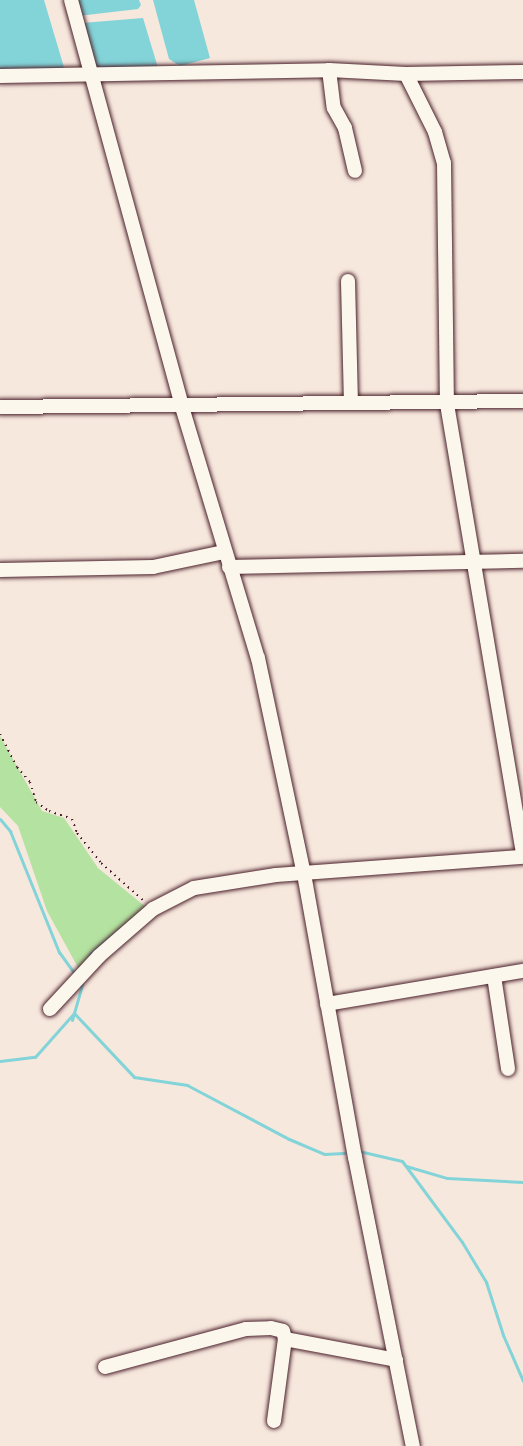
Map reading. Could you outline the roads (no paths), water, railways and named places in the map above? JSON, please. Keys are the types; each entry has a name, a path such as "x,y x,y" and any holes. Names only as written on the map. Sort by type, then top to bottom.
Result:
{"street":[{"path":"71,0 182,406 224,552 258,658 304,874 413,1446"},
{"path":"329,70 334,108 345,128 355,171"},
{"path":"0,76 329,70 406,74 523,72"},
{"path":"406,74 435,132 444,163 447,404 523,852"},
{"path":"348,281 351,403"},
{"path":"0,407 447,404 523,401"},
{"path":"0,570 153,567 224,552"},
{"path":"229,567 523,561"},
{"path":"50,1009 99,957 153,909 194,888 225,881 523,857"},
{"path":"327,1004 523,971"},
{"path":"494,976 508,1069"},
{"path":"105,1367 246,1329 271,1328 283,1331 285,1339 274,1421"},
{"path":"285,1339 396,1360"}],"water":[{"path":"0,0 44,0 66,74 0,78"},
{"path":"72,0 139,0 141,5 138,9 78,16"},
{"path":"153,0 194,0 210,58 180,66 169,59"},
{"path":"143,18 159,71 92,73 82,23"}],"waterway":[{"path":"0,819 10,831 59,952 74,973"},
{"path":"90,954 141,911"},
{"path":"72,1020 82,984"},
{"path":"74,1013 134,1077 187,1085 289,1139 324,1154 344,1153"},
{"path":"0,1061 35,1057 74,1013"},
{"path":"363,1152 402,1161 462,1242 486,1282 503,1335 523,1381"},
{"path":"406,1166 447,1178 523,1182"}]}
